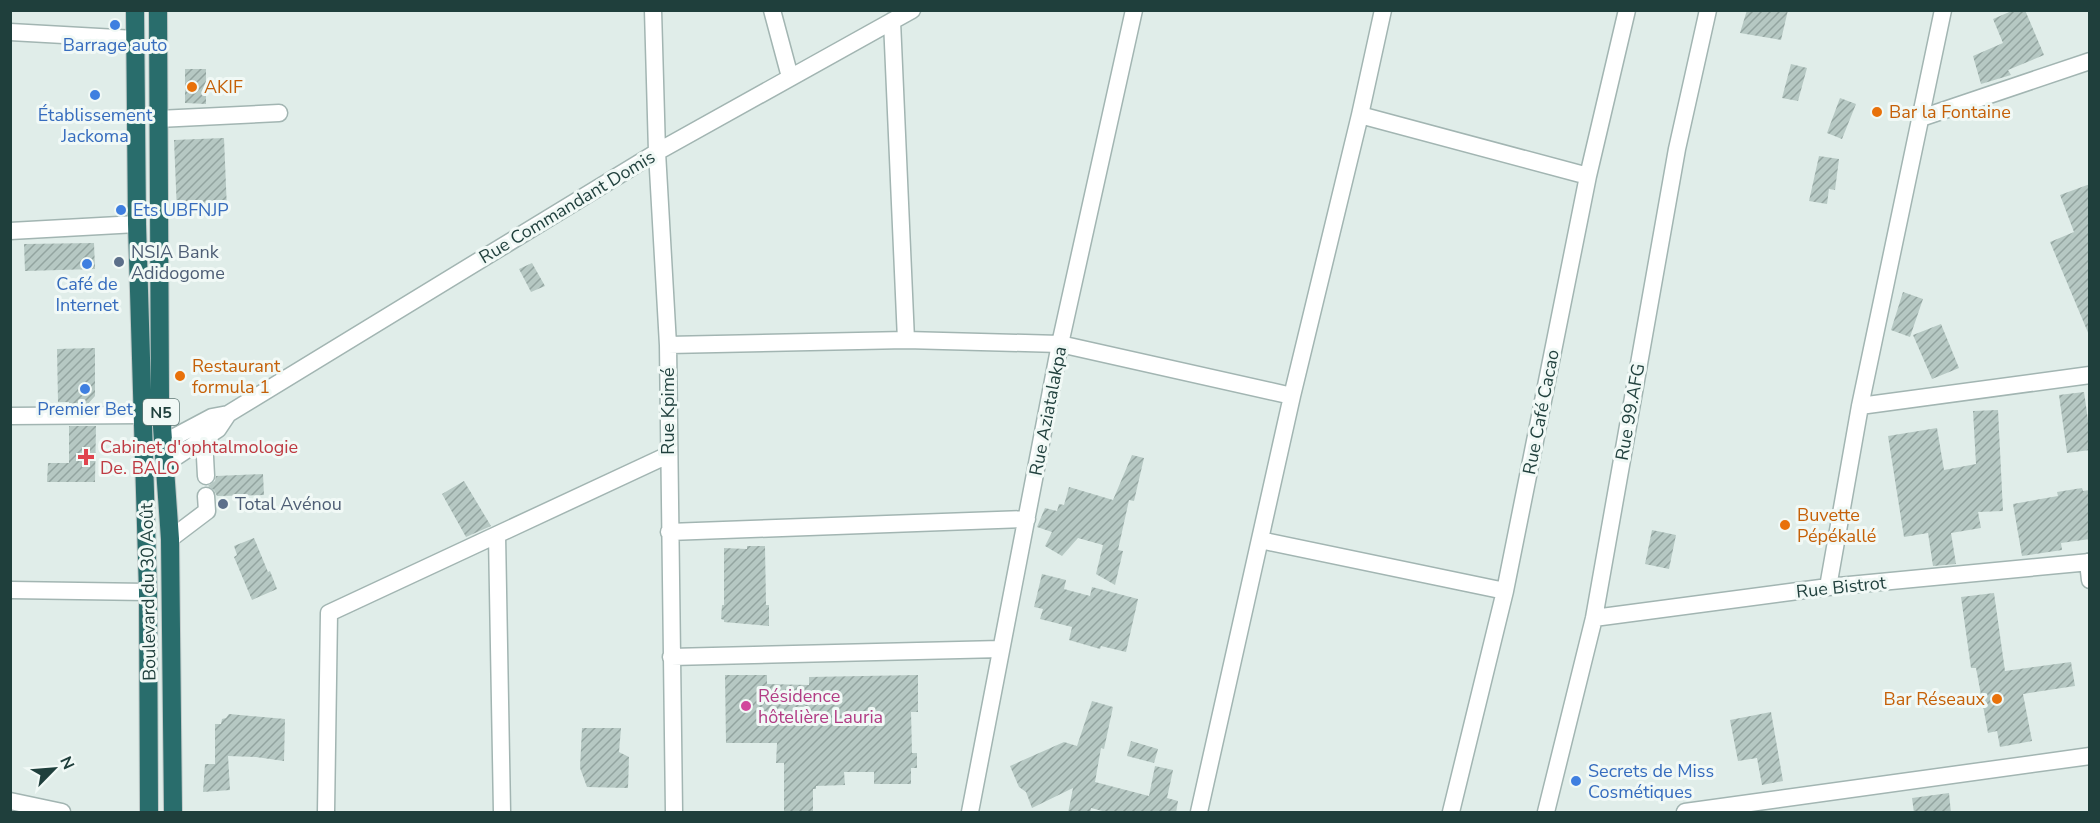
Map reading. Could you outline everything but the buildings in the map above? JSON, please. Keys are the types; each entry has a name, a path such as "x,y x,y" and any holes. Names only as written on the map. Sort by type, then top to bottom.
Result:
{"highway":[{"name":"Boulevard du 30 Août","path":"135,10 141,415 145,468 148,592 149,813"},
{"name":"Boulevard du 30 Août","path":"158,10 160,398 170,539 173,813"},
{"path":"143,444 163,442"},
{"path":"145,468 165,464"}],"street":[{"name":"Rue Kpimé","path":"653,10 657,152 668,345 674,813"},
{"path":"772,10 790,77"},
{"name":"Rue Commandant Domis","path":"163,442 212,417 228,414 657,152 912,10"},
{"name":"Rue Aziatalakpa","path":"970,813 1060,344 1134,10"},
{"path":"1200,813 1292,396 1383,10"},
{"name":"Rue Café Cacao","path":"1451,813 1505,591 1588,176 1627,10"},
{"name":"Rue 99.AFG","path":"1546,813 1594,618 1677,149 1708,10"},
{"path":"1828,587 1860,406 1943,10"},
{"path":"892,21 906,340"},
{"path":"10,32 135,39"},
{"path":"1921,118 2088,68"},
{"path":"158,119 279,113"},
{"path":"1360,115 1588,176"},
{"path":"10,231 137,224"},
{"path":"668,345 906,340 1060,344 1292,396"},
{"path":"1860,406 2090,375"},
{"name":"Rue Commandant Domis","path":"165,464 218,429 228,414"},
{"path":"10,416 141,415"},
{"path":"204,438 206,476"},
{"path":"326,813 329,613 668,455"},
{"path":"170,539 207,511 206,496"},
{"path":"669,532 1028,519"},
{"path":"497,535 502,813"},
{"path":"1260,540 1505,591"},
{"path":"2089,562 2090,580"},
{"name":"Rue Bistrot","path":"1594,618 1828,587 2089,562"},
{"path":"10,590 148,592"},
{"path":"671,657 1001,649"},
{"path":"1685,813 2090,756"},
{"path":"10,801 62,813"}],"place":[{"name":"Barrage auto","path":"115,25"},
{"name":"AKIF","path":"192,87"},
{"name":"Établissement Jackoma","path":"95,95"},
{"name":"Bar la Fontaine","path":"1877,112"},
{"name":"Ets UBFNJP","path":"121,210"},
{"name":"NSIA Bank Adidogome","path":"119,262"},
{"name":"Café de Internet","path":"87,264"},
{"name":"Restaurant formula 1","path":"180,376"},
{"name":"Premier Bet","path":"85,389"},
{"name":"Cabinet d'ophtalmologie De. BALO","path":"86,457"},
{"name":"Total Avénou","path":"223,504"},
{"name":"Buvette Pépékallé","path":"1785,525"},
{"name":"Bar Réseaux","path":"1997,699"},
{"name":"Résidence hôtelière Lauria","path":"746,706"},
{"name":"Secrets de Miss Cosmétiques","path":"1576,781"}]}
